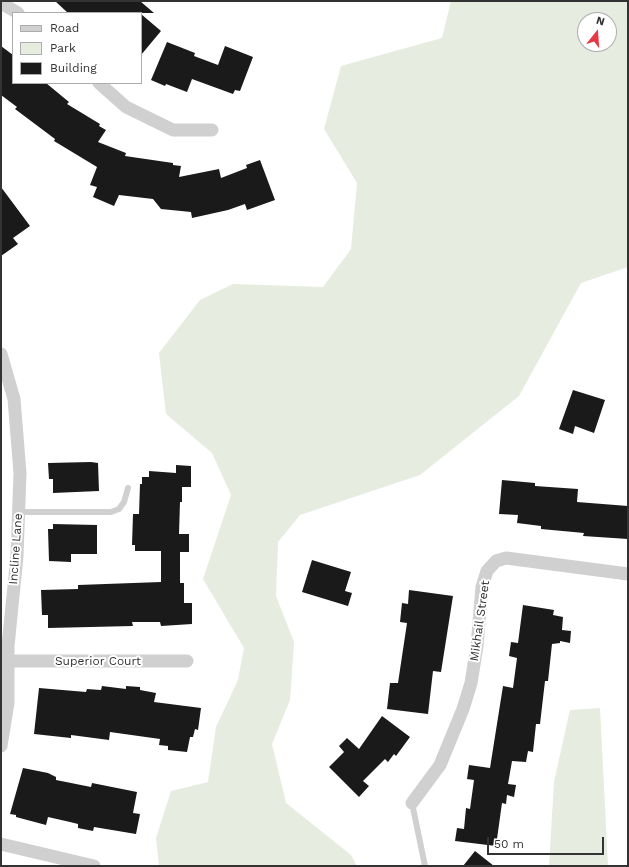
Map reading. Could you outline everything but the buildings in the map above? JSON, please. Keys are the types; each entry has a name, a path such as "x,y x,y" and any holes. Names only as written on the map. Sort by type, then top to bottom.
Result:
{"street":[{"path":"1,2 16,12"},
{"path":"100,84 126,107 172,130 212,130"},
{"name":"Incline Lane","path":"1,354 14,399 20,473 19,512 8,661 8,703 1,746"},
{"name":"Mikhail Street","path":"412,803 440,765 463,709 471,683 477,646 482,587 488,571 496,561 506,558 628,574"},
{"name":"Superior Court","path":"8,661 187,660"},
{"path":"1,844 94,866"}],"lane":[{"path":"19,512 111,512 119,509 124,502 128,488"},
{"path":"412,803 425,866"}],"green space":[{"path":"451,1 628,1 628,267 581,283 519,396 420,475 300,515 278,542 276,596 294,642 290,700 272,744 286,803 351,855 357,866 159,866 156,838 171,791 208,782 216,727 238,680 244,648 203,579 231,495 212,453 166,414 159,353 200,300 233,284 323,287 351,249 357,183 324,129 341,66 442,38"},
{"path":"600,708 608,866 549,866 554,782 570,710"}]}
